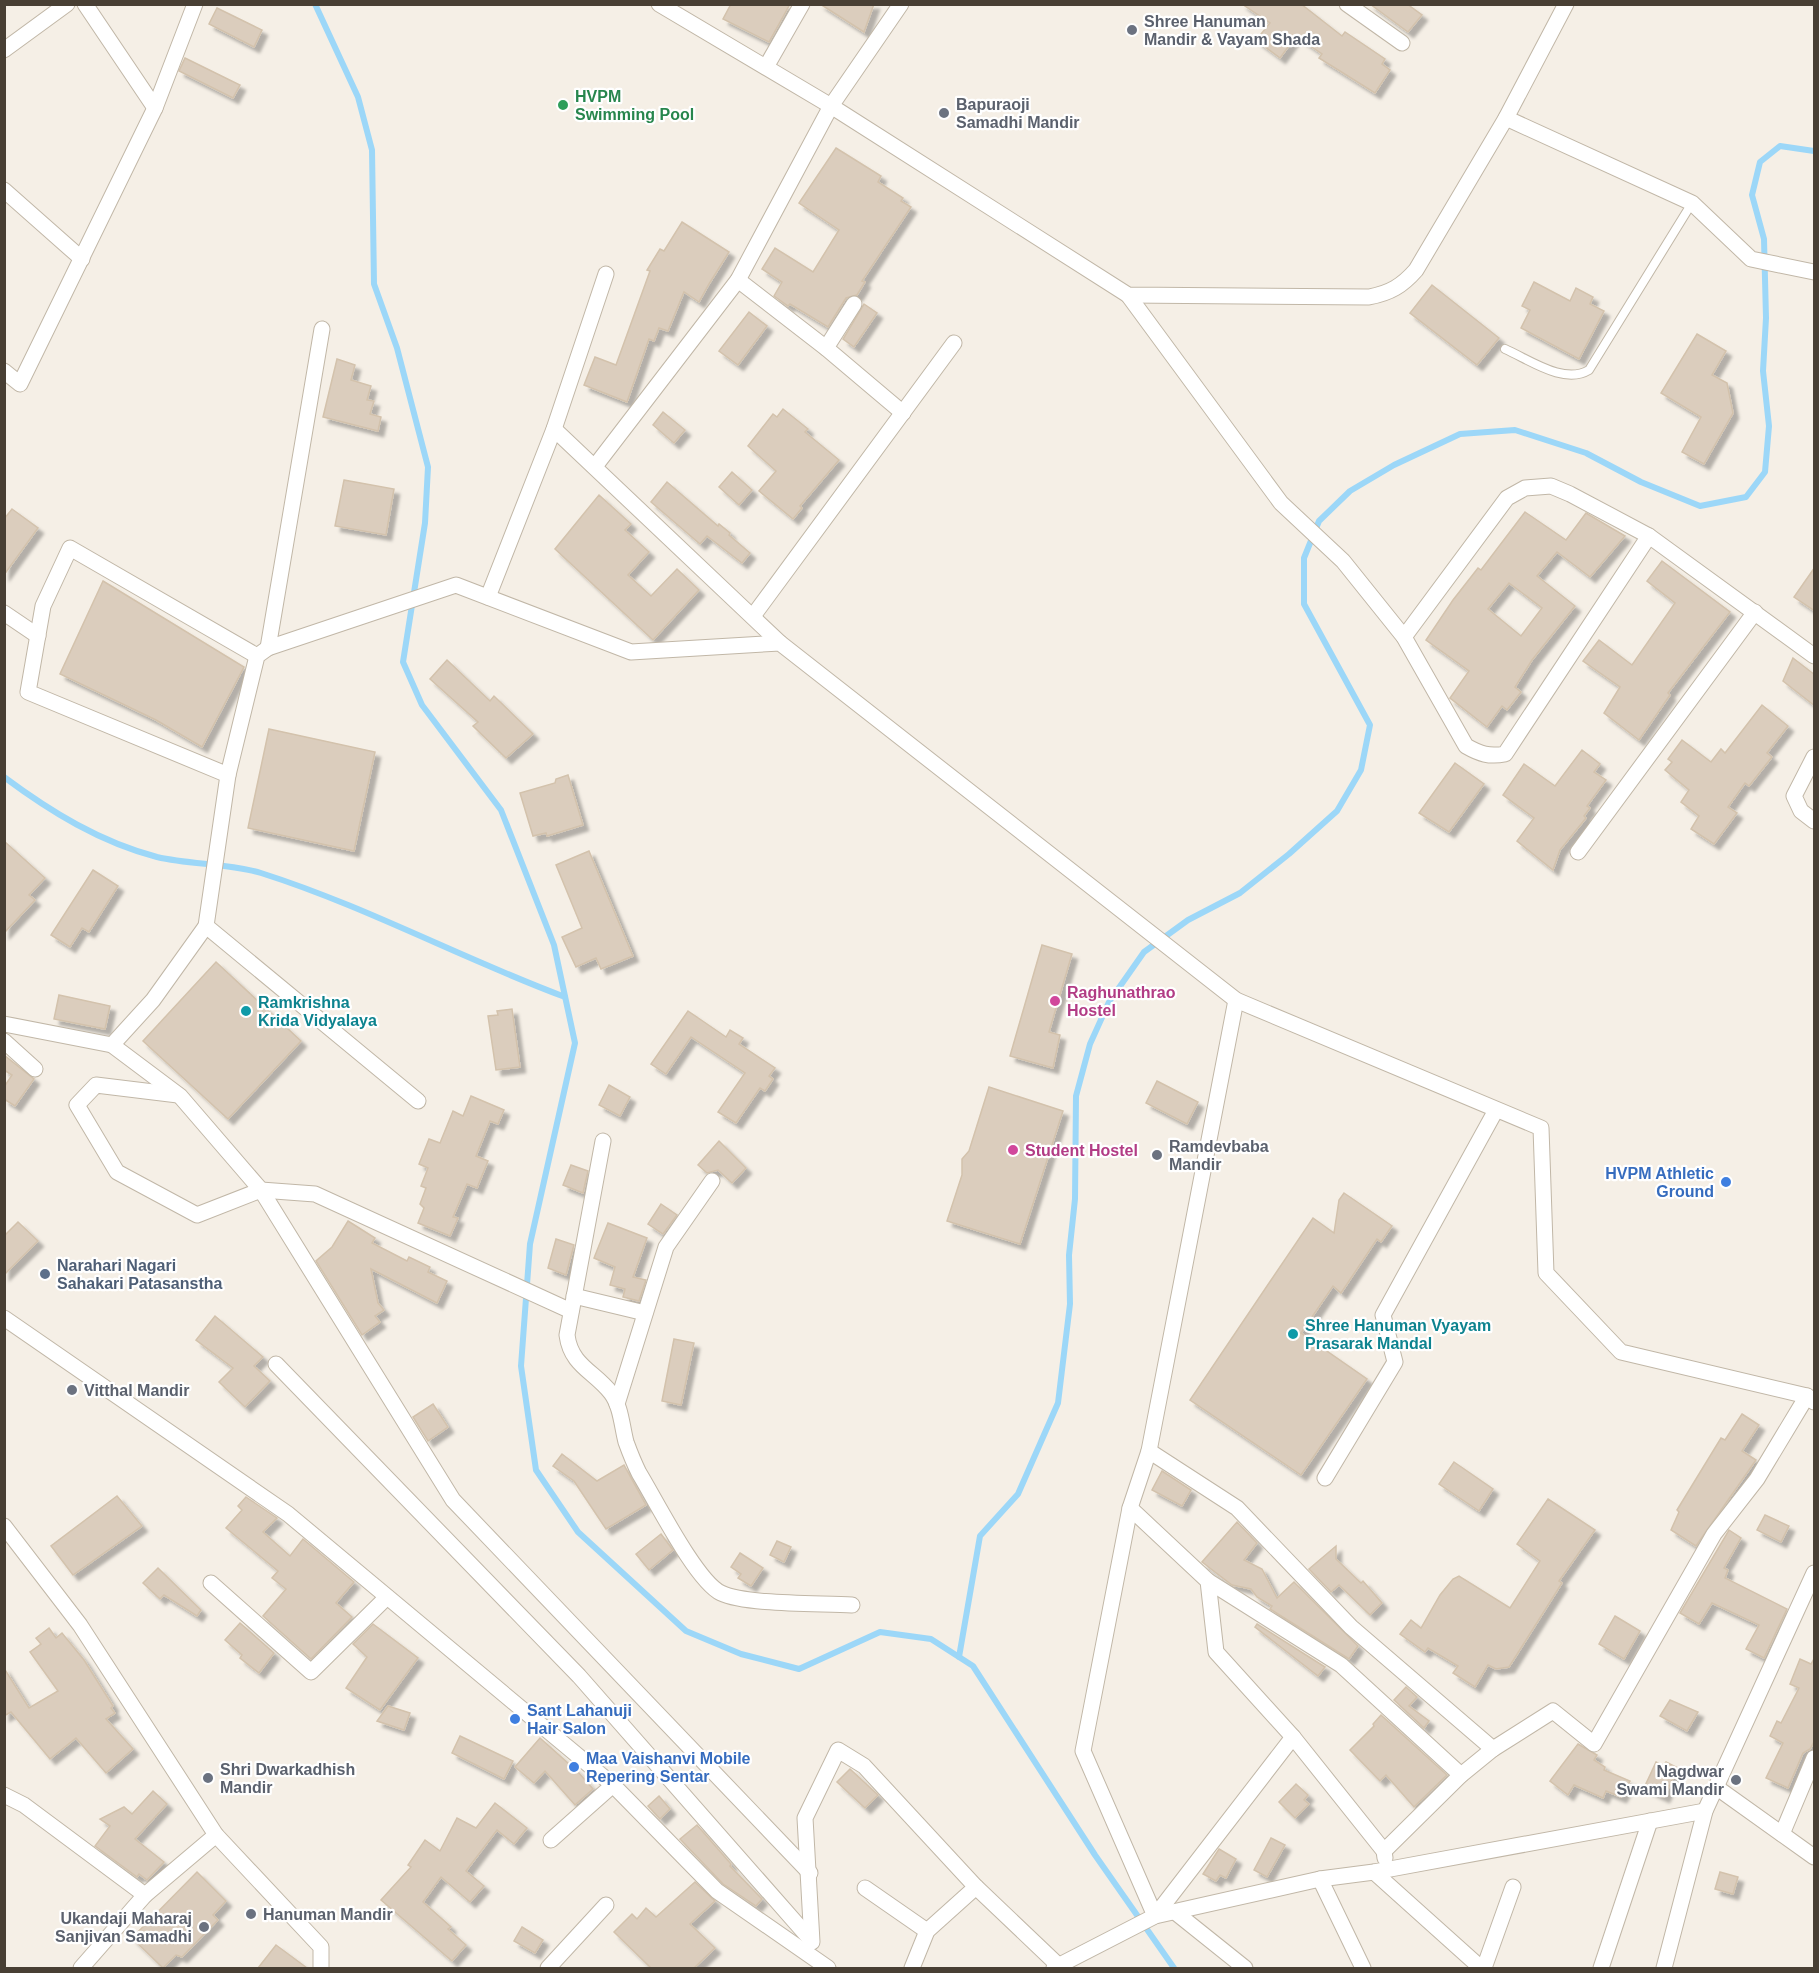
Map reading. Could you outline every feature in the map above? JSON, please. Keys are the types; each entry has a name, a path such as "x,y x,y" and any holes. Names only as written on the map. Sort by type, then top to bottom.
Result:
{"street":[{"path":"4,50 67,4"},
{"path":"85,4 155,108"},
{"path":"4,371 20,384 155,108 195,4"},
{"path":"659,4 831,106 1128,295 1281,503 1343,561 1404,637 1466,746 1480,754 1492,756 1505,754 1649,536"},
{"path":"766,67 802,4"},
{"path":"596,465 738,280 831,106 901,4"},
{"path":"1128,295 1369,297 1388,293 1402,285 1416,270 1506,118 1566,4"},
{"path":"1350,5 1402,44"},
{"path":"1506,118 1692,203 1750,259 1808,271"},
{"path":"4,190 82,260"},
{"path":"488,597 554,429 606,274"},
{"path":"738,280 826,348 903,413"},
{"path":"826,348 854,304"},
{"path":"112,1045 153,1000 206,926 216,878 228,775 262,652 322,329"},
{"path":"753,616 954,343"},
{"path":"554,429 596,465 780,643 1236,1000 1541,1128 1546,1273 1621,1352 1811,1399 1756,1479 1714,1534 1594,1744 1553,1711 1493,1749 1461,1775 1384,1851 1380,1871"},
{"path":"1404,637 1508,498 1525,488 1551,486 1649,536 1815,656"},
{"path":"228,775 28,692 43,606 70,548 262,652 456,585 631,652 780,643"},
{"path":"1578,852 1755,612"},
{"path":"4,613 38,636"},
{"path":"1815,757 1794,796 1801,811 1815,821"},
{"path":"206,926 418,1101"},
{"path":"1151,1918 1083,1751 1130,1508 1149,1451 1236,1000"},
{"path":"4,1024 112,1045 180,1096 261,1190 453,1500 810,1873"},
{"path":"4,1041 35,1068"},
{"path":"180,1096 96,1085 76,1105 117,1172 197,1215 261,1190 315,1194 553,1304 572,1303 645,1313"},
{"path":"1325,1478 1395,1362 1383,1316 1496,1110"},
{"path":"603,1141 572,1303 567,1335 569,1350 578,1362 611,1393 617,1404 626,1442 639,1473 702,1577 720,1593 741,1599 852,1605"},
{"path":"617,1404 666,1247 712,1181"},
{"path":"4,1318 288,1514 613,1785 717,1891 823,1964"},
{"path":"276,1364 572,1669 811,1940 823,1964"},
{"path":"1149,1451 1236,1508 1351,1627 1493,1749"},
{"path":"1130,1508 1208,1581 1341,1665 1461,1775"},
{"path":"4,1526 80,1625 216,1835 321,1947 321,1968"},
{"path":"1664,1968 1705,1811 1815,1573"},
{"path":"1208,1581 1216,1652 1293,1737 1384,1851"},
{"path":"211,1583 311,1672 387,1597"},
{"path":"1151,1918 1293,1737"},
{"path":"811,1940 810,1873 805,1818 838,1750 864,1766 976,1887 1057,1967 1151,1918 1175,1912 1320,1879 1380,1871 1705,1811"},
{"path":"1782,1834 1815,1758"},
{"path":"551,1840 613,1785"},
{"path":"1716,1787 1815,1857"},
{"path":"4,1795 24,1805 146,1895"},
{"path":"1601,1968 1650,1821"},
{"path":"81,1968 146,1895 216,1835"},
{"path":"1380,1871 1482,1968 1513,1887"},
{"path":"1320,1879 1364,1968"},
{"path":"912,1968 927,1931 976,1887"},
{"path":"865,1888 927,1931"},
{"path":"548,1968 606,1905"},
{"path":"1175,1912 1245,1968"}],"lane":[{"path":"1505,349 1563,375 1582,374 1590,370 1692,203"}],"building":[{"path":"731,4 790,4 769,42 723,19"},
{"path":"820,4 874,4 864,32"},
{"path":"1242,4 1301,4 1342,36 1345,32 1385,59 1382,64 1390,70 1375,93 1319,58 1322,54 1296,36 1280,58 1256,40 1270,23"},
{"path":"1370,4 1407,4 1422,15 1408,32"},
{"path":"217,8 262,30 254,47 209,24"},
{"path":"185,58 240,85 233,98 179,71"},
{"path":"836,148 881,176 878,182 903,198 901,201 911,207 862,281 865,282 857,295 846,298 828,327 774,296 782,282 762,269 775,248 813,272 839,230 799,203"},
{"path":"682,222 729,252 699,302 684,292 668,331 659,328 654,341 649,339 627,402 584,385 595,357 616,365 650,271 647,270 660,249 664,251"},
{"path":"1534,282 1570,301 1576,288 1593,297 1590,304 1604,311 1579,359 1521,328 1530,310 1522,306"},
{"path":"1432,285 1499,338 1477,365 1410,313"},
{"path":"864,304 877,313 854,347 843,339"},
{"path":"749,312 767,326 738,365 719,351"},
{"path":"1697,334 1726,351 1712,375 1727,383 1733,413 1704,464 1682,452 1701,417 1661,393"},
{"path":"337,359 355,365 351,380 371,386 367,400 374,401 370,414 381,417 378,431 323,417"},
{"path":"783,409 808,429 805,432 839,460 800,506 802,508 793,519 759,491 776,471 748,446 773,414 777,417"},
{"path":"663,412 685,430 674,443 653,425"},
{"path":"732,472 752,490 739,505 719,487"},
{"path":"344,480 394,489 386,535 335,526"},
{"path":"667,482 718,526 719,524 730,533 729,535 750,553 742,563 707,536 700,544 651,502"},
{"path":"599,495 631,524 625,530 649,552 628,575 651,596 677,569 699,590 653,640 555,549"},
{"path":"12,509 38,528 4,575 4,519"},
{"path":"1525,512 1566,540 1586,513 1625,536 1590,577 1557,552 1537,576 1575,606 1532,660 1515,687 1521,692 1507,710 1502,706 1487,727 1450,698 1469,671 1426,640 1478,568 1481,570","holes":["1509,583 1542,608 1521,636 1488,609"]},
{"path":"1662,561 1730,612 1668,693 1670,695 1639,740 1604,713 1620,687 1583,661 1599,640 1632,665 1675,603 1647,581"},
{"path":"1815,567 1815,611 1794,597"},
{"path":"103,581 244,667 202,747 156,720 60,674"},
{"path":"1793,658 1815,675 1815,706 1783,681"},
{"path":"447,660 490,701 494,696 533,734 506,758 473,726 478,722 430,679"},
{"path":"1762,705 1788,726 1767,753 1772,757 1749,786 1745,783 1728,807 1737,813 1714,844 1691,829 1699,816 1681,802 1689,790 1665,770 1672,762 1668,759 1682,740 1711,762 1721,749 1725,753"},
{"path":"269,729 375,752 354,851 248,828"},
{"path":"1582,750 1600,764 1594,772 1606,780 1587,806 1590,808 1584,816 1586,818 1560,850 1553,870 1517,841 1534,818 1503,795 1524,764 1555,786"},
{"path":"1455,763 1484,784 1449,832 1419,813"},
{"path":"568,775 583,825 547,836 546,833 533,836 520,793 555,783 556,779"},
{"path":"4,841 45,878 29,895 35,900 4,933"},
{"path":"589,851 633,956 601,969 596,958 576,967 562,937 582,928 556,865"},
{"path":"93,870 118,886 89,932 82,928 70,947 51,935"},
{"path":"1042,945 1072,954 1049,1032 1060,1035 1053,1068 1010,1056"},
{"path":"216,962 301,1041 228,1119 143,1041"},
{"path":"59,995 110,1006 105,1029 54,1019"},
{"path":"512,1009 520,1067 496,1070 488,1016 498,1015 497,1011"},
{"path":"688,1011 726,1037 730,1030 743,1038 739,1044 775,1068 769,1076 773,1079 765,1091 760,1088 736,1123 718,1112 745,1073 691,1037 666,1074 651,1064"},
{"path":"4,1055 34,1079 15,1106 4,1099 4,1087 12,1075 4,1070"},
{"path":"1157,1081 1198,1102 1187,1124 1146,1103"},
{"path":"609,1085 630,1097 620,1116 599,1105"},
{"path":"989,1087 1063,1111 1020,1244 947,1221 962,1175 962,1159 969,1151"},
{"path":"471,1096 504,1110 498,1124 490,1121 476,1156 488,1161 477,1188 467,1184 453,1217 458,1218 450,1236 418,1223 424,1208 420,1204 426,1188 421,1186 428,1168 419,1164 429,1139 440,1143 453,1111 463,1116"},
{"path":"719,1141 746,1168 732,1183 718,1170 707,1173 698,1165"},
{"path":"571,1165 588,1171 583,1193 563,1185"},
{"path":"1344,1193 1392,1226 1381,1242 1377,1239 1341,1293 1333,1286 1301,1333 1367,1379 1301,1475 1190,1400 1313,1218 1334,1233 1339,1200"},
{"path":"661,1204 677,1215 663,1234 648,1224"},
{"path":"348,1221 375,1238 372,1243 407,1261 409,1257 430,1267 428,1272 447,1281 437,1303 371,1269 378,1303 384,1310 375,1316 380,1322 362,1335 316,1261 332,1247"},
{"path":"18,1222 38,1241 4,1275 4,1236"},
{"path":"608,1223 647,1238 633,1277 646,1280 639,1301 623,1297 625,1289 610,1285 615,1267 594,1258"},
{"path":"556,1239 574,1245 566,1275 548,1268"},
{"path":"215,1316 263,1357 254,1366 270,1381 245,1407 219,1382 233,1368 196,1340"},
{"path":"674,1339 694,1343 681,1405 662,1401"},
{"path":"433,1404 448,1427 428,1441 413,1417"},
{"path":"1742,1414 1759,1425 1742,1451 1756,1460 1696,1546 1671,1530 1679,1512 1677,1510 1721,1438 1725,1440"},
{"path":"562,1454 597,1481 624,1465 646,1505 606,1529 574,1481 553,1466"},
{"path":"1454,1462 1493,1489 1479,1511 1439,1484"},
{"path":"1162,1471 1191,1490 1182,1506 1152,1490"},
{"path":"117,1496 142,1526 73,1575 51,1546"},
{"path":"246,1497 277,1518 263,1532 290,1556 303,1539 354,1582 336,1603 352,1617 311,1659 263,1616 286,1589 272,1578 278,1571 226,1528 242,1510 238,1506"},
{"path":"1548,1499 1595,1530 1559,1581 1562,1583 1509,1667 1496,1669 1488,1665 1475,1687 1453,1673 1458,1666 1428,1648 1425,1652 1400,1634 1411,1620 1421,1628 1440,1595 1453,1579 1459,1576 1510,1608 1540,1561 1517,1544"},
{"path":"1765,1515 1789,1526 1781,1542 1757,1530"},
{"path":"1237,1522 1257,1543 1244,1560 1262,1569 1277,1598 1294,1582 1358,1646 1349,1659 1270,1609 1272,1606 1257,1597 1251,1589 1232,1585 1202,1562"},
{"path":"1729,1530 1741,1538 1724,1568 1728,1570 1725,1578 1787,1609 1764,1658 1746,1649 1759,1625 1712,1603 1699,1624 1680,1613"},
{"path":"661,1534 673,1550 649,1570 636,1554"},
{"path":"777,1541 791,1547 784,1562 770,1555"},
{"path":"1336,1546 1336,1559 1361,1583 1363,1581 1382,1603 1370,1615 1339,1585 1331,1592 1309,1569"},
{"path":"740,1553 763,1568 751,1586 738,1578 741,1574 731,1567"},
{"path":"158,1568 201,1610 197,1616 164,1595 160,1599 143,1583"},
{"path":"1615,1616 1640,1631 1624,1659 1599,1644"},
{"path":"240,1623 274,1653 259,1673 240,1658 242,1655 225,1640"},
{"path":"373,1624 418,1658 380,1710 346,1688 367,1657 353,1644"},
{"path":"1257,1624 1325,1667 1318,1676 1255,1627"},
{"path":"49,1628 56,1638 62,1633 84,1660 113,1706 111,1708 115,1713 106,1719 133,1749 106,1773 76,1738 50,1759 11,1712 4,1716 4,1668 29,1708 58,1691 30,1652 41,1644 36,1638"},
{"path":"1815,1657 1815,1740 1810,1749 1803,1753 1788,1788 1766,1778 1783,1743 1770,1736 1777,1721 1781,1723 1799,1688 1790,1684 1800,1659 1811,1664"},
{"path":"1406,1687 1417,1697 1409,1706 1429,1721 1424,1728 1394,1700"},
{"path":"1670,1700 1698,1712 1687,1731 1660,1716"},
{"path":"388,1706 410,1713 404,1730 377,1721"},
{"path":"1381,1715 1447,1775 1414,1807 1386,1775 1380,1781 1350,1750 1374,1726 1373,1724"},
{"path":"460,1736 513,1761 504,1779 452,1753"},
{"path":"540,1738 578,1772 593,1789 575,1805 545,1771 534,1783 515,1767"},
{"path":"1578,1744 1597,1755 1594,1760 1605,1767 1604,1770 1630,1781 1621,1797 1606,1791 1603,1798 1574,1785 1568,1795 1550,1781"},
{"path":"1656,1762 1663,1766 1666,1762 1678,1768 1664,1797 1644,1788"},
{"path":"850,1769 878,1795 865,1808 837,1782"},
{"path":"1296,1784 1308,1795 1304,1800 1309,1804 1295,1818 1279,1802"},
{"path":"153,1791 167,1804 135,1839 164,1862 147,1880 139,1874 137,1877 95,1846 110,1826 100,1819 124,1807 132,1814"},
{"path":"659,1796 670,1809 660,1819 648,1806"},
{"path":"495,1803 527,1828 514,1844 497,1830 466,1871 484,1886 470,1902 441,1877 423,1902 451,1927 448,1929 466,1945 452,1961 381,1900 411,1867 408,1865 425,1840 440,1851 457,1818 476,1828"},
{"path":"697,1825 731,1864 730,1866 762,1899 756,1906 723,1884 680,1839"},
{"path":"1271,1838 1285,1845 1267,1877 1254,1870"},
{"path":"1219,1849 1236,1859 1226,1878 1220,1875 1216,1881 1203,1874"},
{"path":"197,1872 226,1901 213,1915 218,1920 182,1957 176,1955 163,1968 132,1938"},
{"path":"1720,1872 1738,1877 1733,1894 1715,1889"},
{"path":"695,1882 715,1901 690,1924 715,1948 694,1968 651,1968 614,1932 632,1914 637,1919 646,1908 656,1917"},
{"path":"522,1927 543,1940 535,1953 514,1941"},
{"path":"276,1945 307,1968 258,1968"}],"waterway":[{"path":"315,4 358,97 372,150 374,284 397,348 428,467 425,523 403,662 422,705 501,810 554,945 575,1043 530,1244 521,1366 536,1470 578,1532 686,1631 741,1654 799,1669 880,1632 931,1639 973,1666 1095,1855 1174,1968"},
{"path":"959,1657 980,1536 1018,1494 1058,1403 1070,1304 1069,1255 1075,1199 1076,1096 1090,1044 1109,1002 1144,952 1188,920 1240,893 1289,854 1337,811 1361,770 1370,725 1304,604 1304,558 1319,521 1350,491 1394,465 1460,434 1515,430 1586,453 1641,482 1700,506 1746,497 1765,472 1769,426 1763,371 1766,318 1764,239 1752,195 1760,162 1780,146 1814,151"},
{"path":"4,777 58,814 136,851 157,857 248,870 300,886 565,997"}],"place":[{"name":"Shree Hanuman Mandir & Vayam Shada","path":"1132,30"},
{"name":"HVPM Swimming Pool","path":"563,105"},
{"name":"Bapuraoji Samadhi Mandir","path":"944,113"},
{"name":"Raghunathrao Hostel","path":"1055,1001"},
{"name":"Ramkrishna Krida Vidyalaya","path":"246,1011"},
{"name":"Student Hostel","path":"1013,1150"},
{"name":"Ramdevbaba Mandir","path":"1157,1155"},
{"name":"HVPM Athletic Ground","path":"1726,1182"},
{"name":"Narahari Nagari Sahakari Patasanstha","path":"45,1274"},
{"name":"Shree Hanuman Vyayam Prasarak Mandal","path":"1293,1334"},
{"name":"Vitthal Mandir","path":"72,1390"},
{"name":"Sant Lahanuji Hair Salon","path":"515,1719"},
{"name":"Maa Vaishanvi Mobile Repering Sentar","path":"574,1767"},
{"name":"Shri Dwarkadhish Mandir","path":"208,1778"},
{"name":"Nagdwar Swami Mandir","path":"1736,1780"},
{"name":"Hanuman Mandir","path":"251,1914"},
{"name":"Ukandaji Maharaj Sanjivan Samadhi","path":"204,1927"}]}
